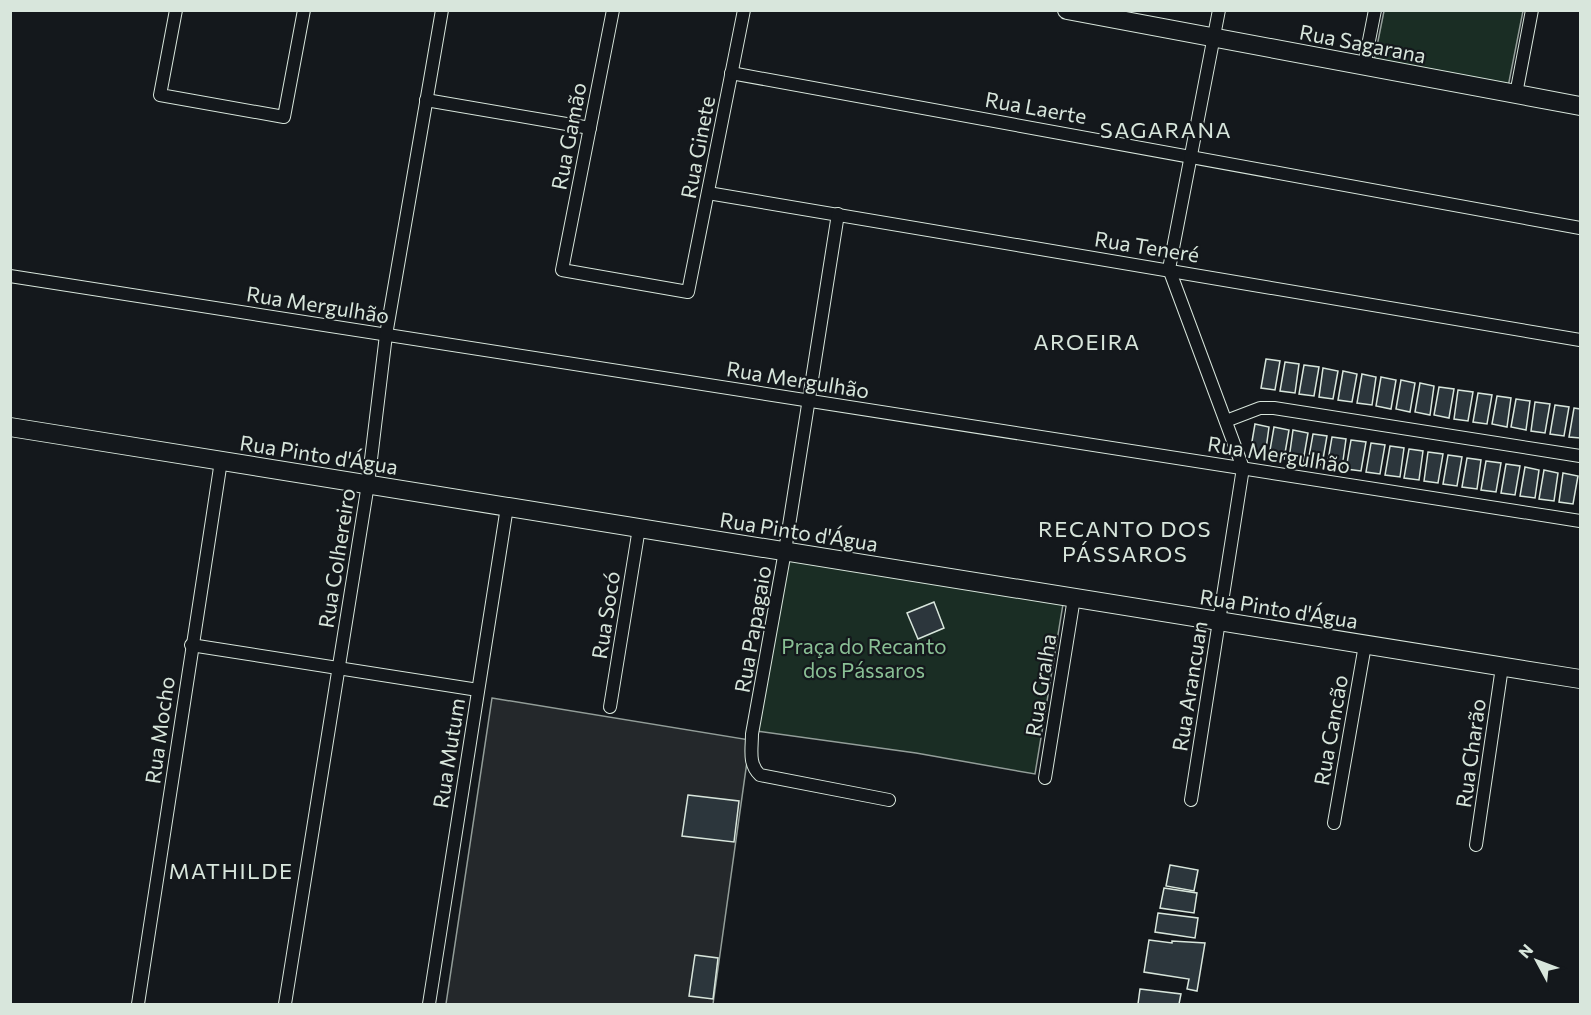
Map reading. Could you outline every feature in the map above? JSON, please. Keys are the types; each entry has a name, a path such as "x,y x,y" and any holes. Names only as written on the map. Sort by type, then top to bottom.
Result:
{"street":[{"path":"176,10 160,95 284,117 304,10"},
{"name":"Rua Colhereiro","path":"285,1005 368,484 386,335 442,10"},
{"name":"Rua Gamão","path":"613,10 562,270 688,292"},
{"name":"Rua Ginete","path":"688,292 744,10"},
{"name":"Rua Sagarana","path":"1067,10 1581,106"},
{"path":"1168,269 1219,10"},
{"path":"1364,66 1375,10"},
{"path":"1516,94 1532,10"},
{"name":"Rua Laerte","path":"731,73 1191,155 1581,228"},
{"path":"426,100 590,128"},
{"name":"Rua Teneré","path":"708,193 1581,340"},
{"name":"Rua Papagaio","path":"838,214 785,551 752,734 754,769 760,775 889,800"},
{"name":"Rua Arancuan","path":"1168,269 1243,468 1191,800"},
{"name":"Rua Mergulhão","path":"10,276 1581,521"},
{"path":"1226,421 1260,408 1275,408 1581,456"},
{"name":"Rua Pinto d'Água","path":"10,427 1581,680"},
{"name":"Rua Mocho","path":"138,1005 191,645 221,460"},
{"name":"Rua Mutum","path":"429,1005 507,507"},
{"name":"Rua Socó","path":"610,707 639,528"},
{"name":"Rua Gralha","path":"1045,778 1074,598"},
{"path":"191,645 477,690"},
{"name":"Rua Cancão","path":"1334,823 1365,645"},
{"name":"Rua Charão","path":"1476,845 1502,667"}],"green space":[{"path":"1384,11 1523,11 1508,87 1374,61"},
{"name":"Praça do Recanto dos Pássaros","path":"788,554 1063,604 1035,774 916,753 756,731"}],"shaded area":[{"path":"492,698 750,740 713,1004 446,1004"}],"building":[{"path":"1266,359 1280,361 1275,390 1261,388"},
{"path":"1285,362 1299,364 1295,393 1280,391"},
{"path":"1304,365 1319,367 1314,396 1299,394"},
{"path":"1323,368 1338,371 1333,399 1319,397"},
{"path":"1343,371 1357,374 1352,402 1338,400"},
{"path":"1362,374 1376,377 1372,405 1357,403"},
{"path":"1381,377 1396,380 1391,409 1376,406"},
{"path":"1401,380 1415,383 1410,412 1396,409"},
{"path":"1420,383 1434,386 1430,415 1415,412"},
{"path":"1439,387 1454,389 1449,418 1434,415"},
{"path":"1458,390 1473,392 1468,421 1454,419"},
{"path":"1478,393 1492,395 1487,424 1473,422"},
{"path":"1497,396 1511,398 1507,427 1492,424"},
{"path":"1516,399 1530,401 1526,430 1511,427"},
{"path":"1535,402 1550,404 1545,433 1531,431"},
{"path":"1555,405 1569,407 1564,436 1550,434"},
{"path":"1574,408 1580,409 1580,438 1569,437"},
{"path":"1255,424 1269,427 1265,456 1250,453"},
{"path":"1274,427 1289,430 1284,459 1269,456"},
{"path":"1293,430 1308,433 1303,462 1289,459"},
{"path":"1313,434 1327,436 1322,465 1308,462"},
{"path":"1332,437 1346,439 1342,468 1327,466"},
{"path":"1351,440 1366,442 1361,471 1346,469"},
{"path":"1371,443 1385,445 1380,474 1366,472"},
{"path":"1390,446 1404,448 1400,477 1385,475"},
{"path":"1409,449 1423,451 1419,480 1404,478"},
{"path":"1428,452 1443,454 1438,483 1424,481"},
{"path":"1448,455 1462,457 1457,486 1443,484"},
{"path":"1467,458 1481,460 1477,489 1462,487"},
{"path":"1486,461 1501,463 1496,492 1481,490"},
{"path":"1506,464 1520,466 1515,495 1501,493"},
{"path":"1525,467 1539,470 1535,498 1520,496"},
{"path":"1544,470 1558,473 1554,501 1539,499"},
{"path":"1563,473 1578,476 1573,504 1559,502"},
{"path":"934,602 944,628 918,639 907,613"},
{"path":"688,795 739,801 734,842 682,836"},
{"path":"1170,865 1198,870 1194,891 1166,886"},
{"path":"1164,888 1197,893 1194,913 1160,908"},
{"path":"1158,913 1198,918 1195,938 1155,932"},
{"path":"1149,940 1205,943 1197,991 1187,989 1189,979 1144,972"},
{"path":"695,955 718,958 713,999 689,996"},
{"path":"1140,989 1181,994 1179,1004 1138,1004"}],"district":[{"name":"SAGARANA","path":"1166,129"},
{"name":"AROEIRA","path":"1087,341"},
{"name":"RECANTO DOS PÁSSAROS","path":"1125,540"},
{"name":"MATHILDE","path":"231,870"}]}
